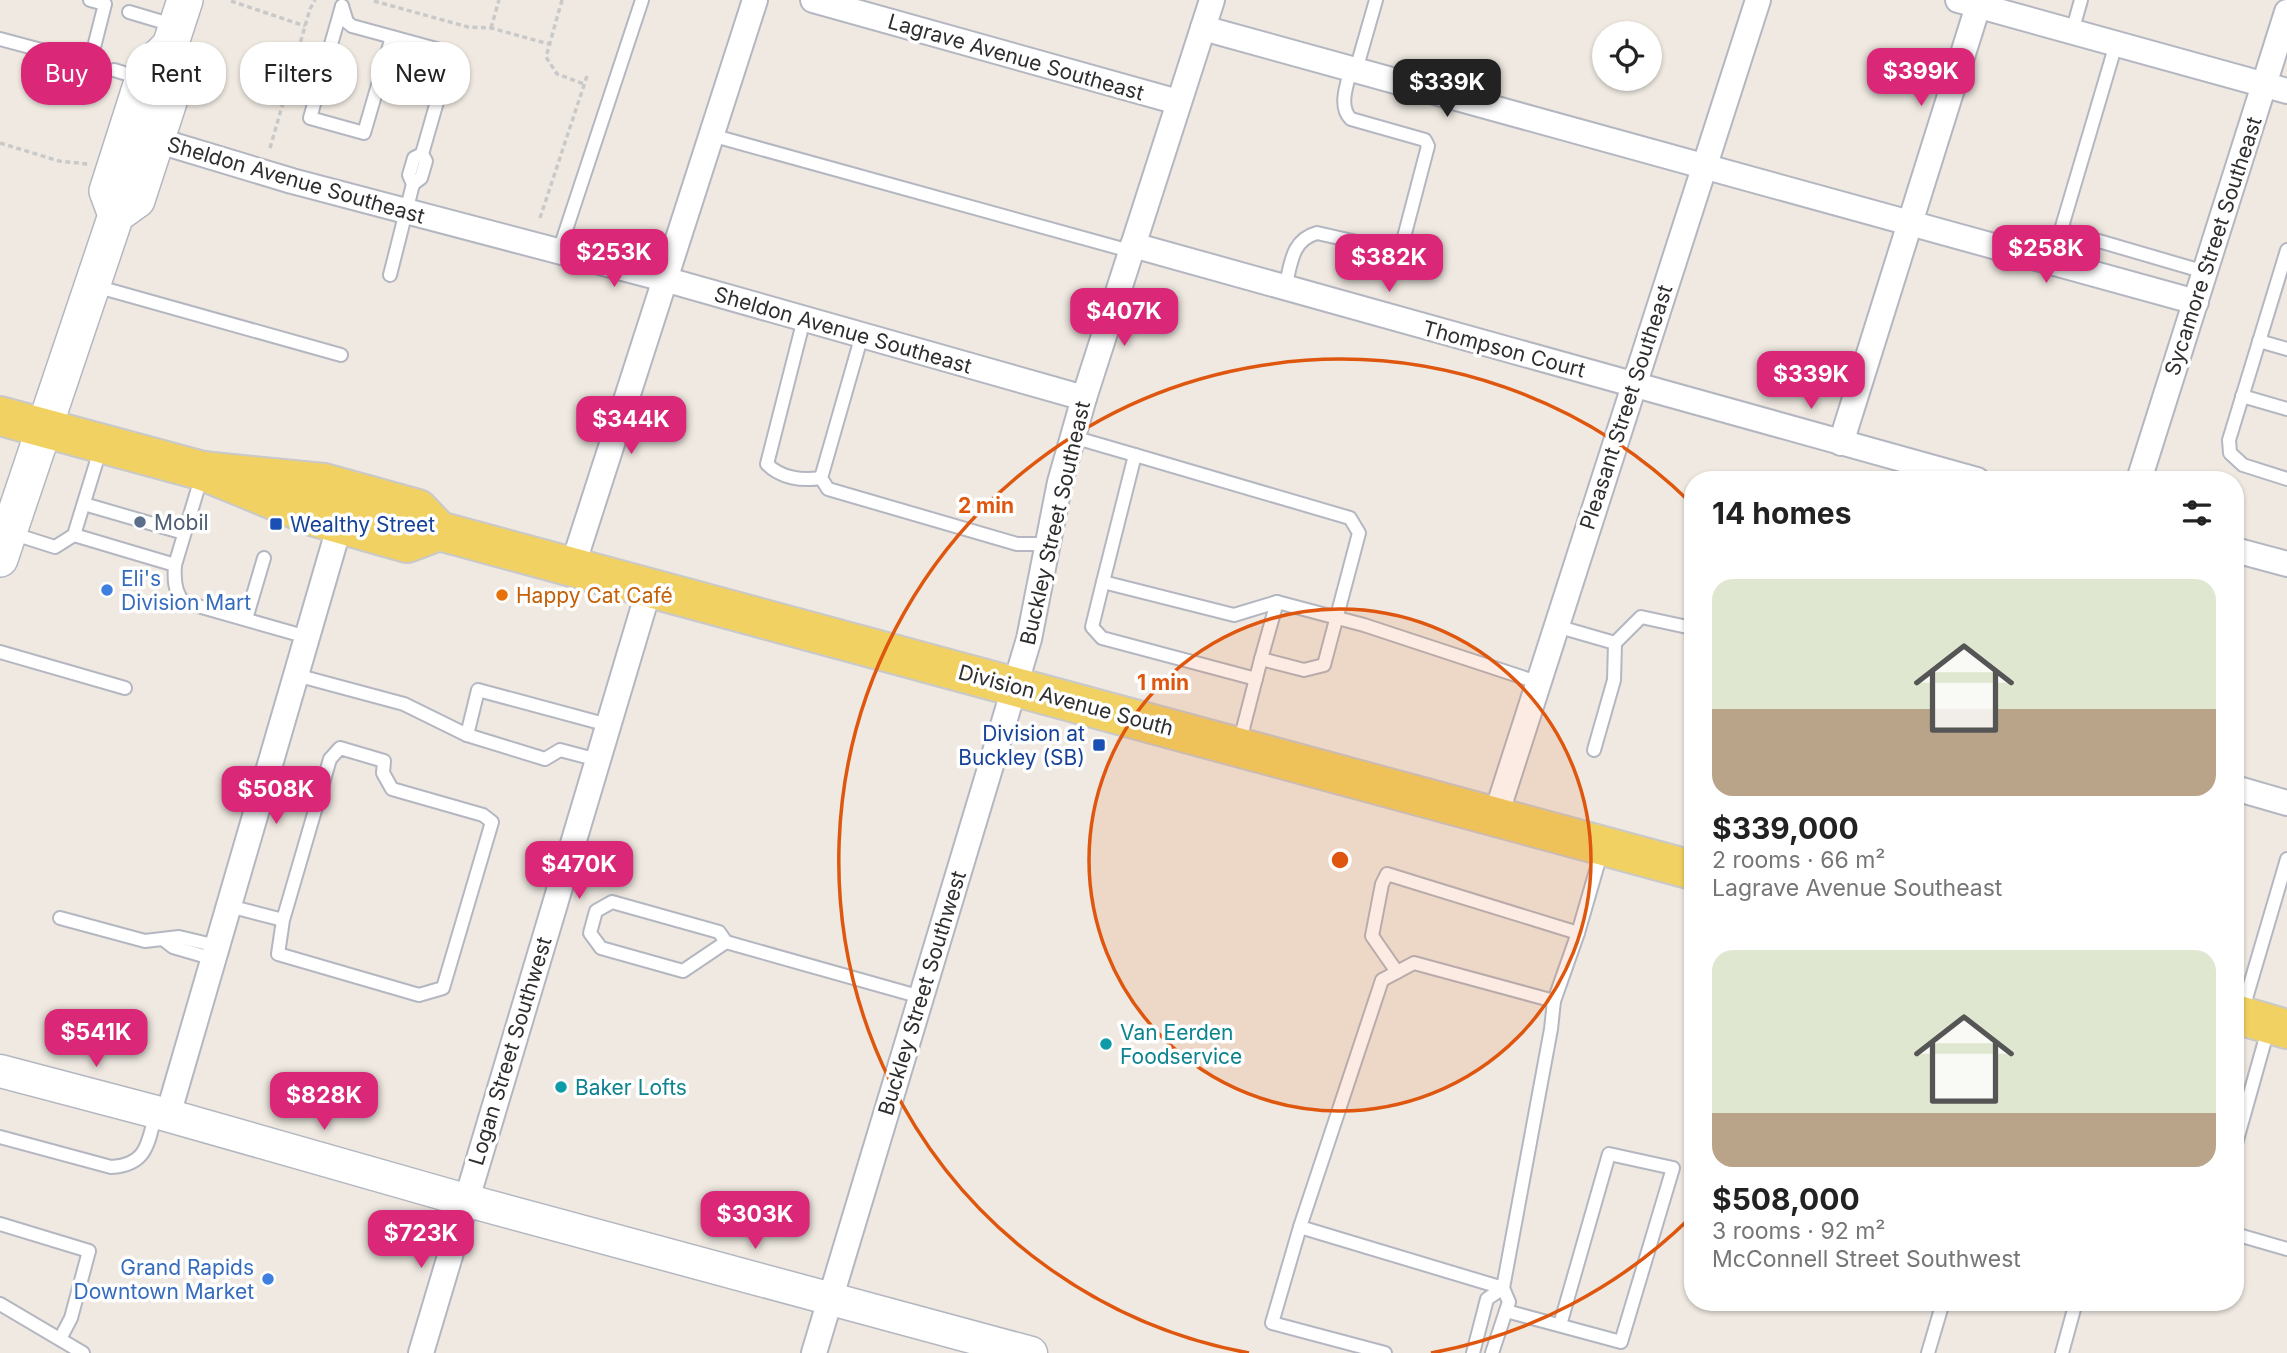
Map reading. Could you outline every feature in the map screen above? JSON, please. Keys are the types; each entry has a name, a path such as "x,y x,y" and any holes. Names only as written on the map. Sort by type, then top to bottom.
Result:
{"main road":[{"path":"116,215 107,191 128,74 146,69 177,24"},
{"path":"5,546 116,215 137,200 177,76 177,24"},
{"name":"Division Avenue South","path":"0,416 203,471 315,517 407,542 439,531"},
{"name":"Division Avenue South","path":"203,471 324,482 418,509 439,531 1684,868"}],"street":[{"path":"572,568 755,0"},
{"name":"Lagrave Avenue Southeast","path":"813,0 1178,102"},
{"name":"Buckley Street Southeast","path":"1013,687 1029,639 1060,482 1084,398 1212,0"},
{"name":"Pleasant Street Southeast","path":"1496,815 1758,0"},
{"path":"1840,443 1908,224 1968,3 2276,88"},
{"name":"Sycamore Street Southeast","path":"2142,471 2205,272 2276,88 2287,12"},
{"path":"1203,28 2196,302"},
{"name":"Sheldon Avenue Southeast","path":"156,140 292,181 664,279 1084,398"},
{"name":"Thompson Court","path":"1132,248 1634,385"},
{"path":"1634,385 1944,471"},
{"path":"162,1113 216,952 340,524"},
{"path":"2244,552 2287,564"},
{"name":"Logan Street Southwest","path":"421,1353 649,589"},
{"name":"Buckley Street Southwest","path":"814,1353 1013,687"},
{"path":"2244,791 2287,803"},
{"path":"0,1071 162,1113 465,1200 1031,1353"}],"lane":[{"path":"0,39 90,63 105,4 90,0"},
{"path":"559,251 642,0"},
{"path":"1285,288 1295,251 1300,241 1307,236 1317,233 1388,249 1396,248 1403,241 1428,146 1425,140 1351,119 1344,110 1353,69 1376,0"},
{"path":"2072,32 2081,0"},
{"path":"341,3 310,118 364,134 392,37"},
{"path":"341,3 347,22 352,26 451,53 422,154 426,162 422,178 413,184 390,275"},
{"path":"129,12 177,24"},
{"path":"2050,263 2116,44"},
{"path":"711,135 1132,248"},
{"path":"2061,230 2205,272"},
{"path":"2287,250 2281,289 2259,341 2229,440 2230,453 2243,465 2287,479"},
{"path":"93,286 341,355"},
{"path":"804,319 767,464 775,472 786,475 807,480 821,478"},
{"path":"862,335 821,478 828,489 1017,544 1047,544"},
{"path":"2259,341 2287,349"},
{"path":"2242,396 2287,409"},
{"path":"1073,437 1349,518 1359,533 1324,665 1304,670 1261,659"},
{"path":"5,546 55,547 74,535 102,443"},
{"path":"1135,454 1092,627 1102,638 1256,679"},
{"path":"203,471 175,565 174,581 180,599 307,637"},
{"path":"84,503 184,534"},
{"path":"74,535 175,565"},
{"path":"246,619 264,558"},
{"path":"1103,582 1234,615 1277,602 1338,618 1537,682"},
{"path":"1239,746 1277,602"},
{"path":"1594,750 1614,680 1615,643 1641,617 1684,626"},
{"path":"1556,626 1615,643"},
{"path":"0,652 125,688"},
{"path":"296,675 404,704 467,735 545,759 561,750 597,761"},
{"path":"467,735 478,690 608,725"},
{"path":"340,748 384,761 383,773 392,789 483,816 492,822 443,988 419,995 278,954 283,920 331,760 340,748"},
{"path":"1492,1353 1509,1302 1503,1288 1554,1001 1604,846"},
{"path":"2244,1097 2287,859"},
{"path":"1397,972 1372,936 1382,884 1387,874 1578,933"},
{"path":"726,942 683,971 601,948 590,933 596,911 612,902 719,932 726,942 921,997"},
{"path":"229,906 283,920"},
{"path":"60,918 145,941 164,940 173,947 216,952"},
{"path":"1385,1353 1272,1323 1300,1227 1382,980 1414,963 1554,1001"},
{"path":"0,1138 111,1167 123,1166 138,1160 162,1113"},
{"path":"1506,1311 1621,1342 1673,1168 1609,1154 1560,1325"},
{"path":"0,1224 89,1251 71,1318 60,1339"},
{"path":"1300,1227 1503,1288"},
{"path":"2244,1237 2287,1249"},
{"path":"1473,1353 1487,1299 1503,1288"},
{"path":"0,1304 83,1353"},
{"path":"1928,1353 1940,1311"},
{"path":"2062,1353 2074,1311"}],"path":[{"path":"270,148 315,0"},
{"path":"491,28 499,0"},
{"path":"562,0 547,57 553,70 584,84"},
{"path":"231,1 305,26"},
{"path":"374,1 468,27 491,28 550,44"},
{"path":"540,218 588,73"},
{"path":"0,142 52,159 93,165"}],"place":[{"name":"Mobil","path":"140,522"},
{"name":"Wealthy Street","path":"276,524"},
{"name":"Eli's Division Mart","path":"107,590"},
{"name":"Happy Cat Café","path":"502,595"},
{"name":"Division at Buckley (SB)","path":"1099,745"},
{"name":"Van Eerden Foodservice","path":"1106,1044"},
{"name":"Baker Lofts","path":"561,1087"},
{"name":"Grand Rapids Downtown Market","path":"268,1279"}]}
